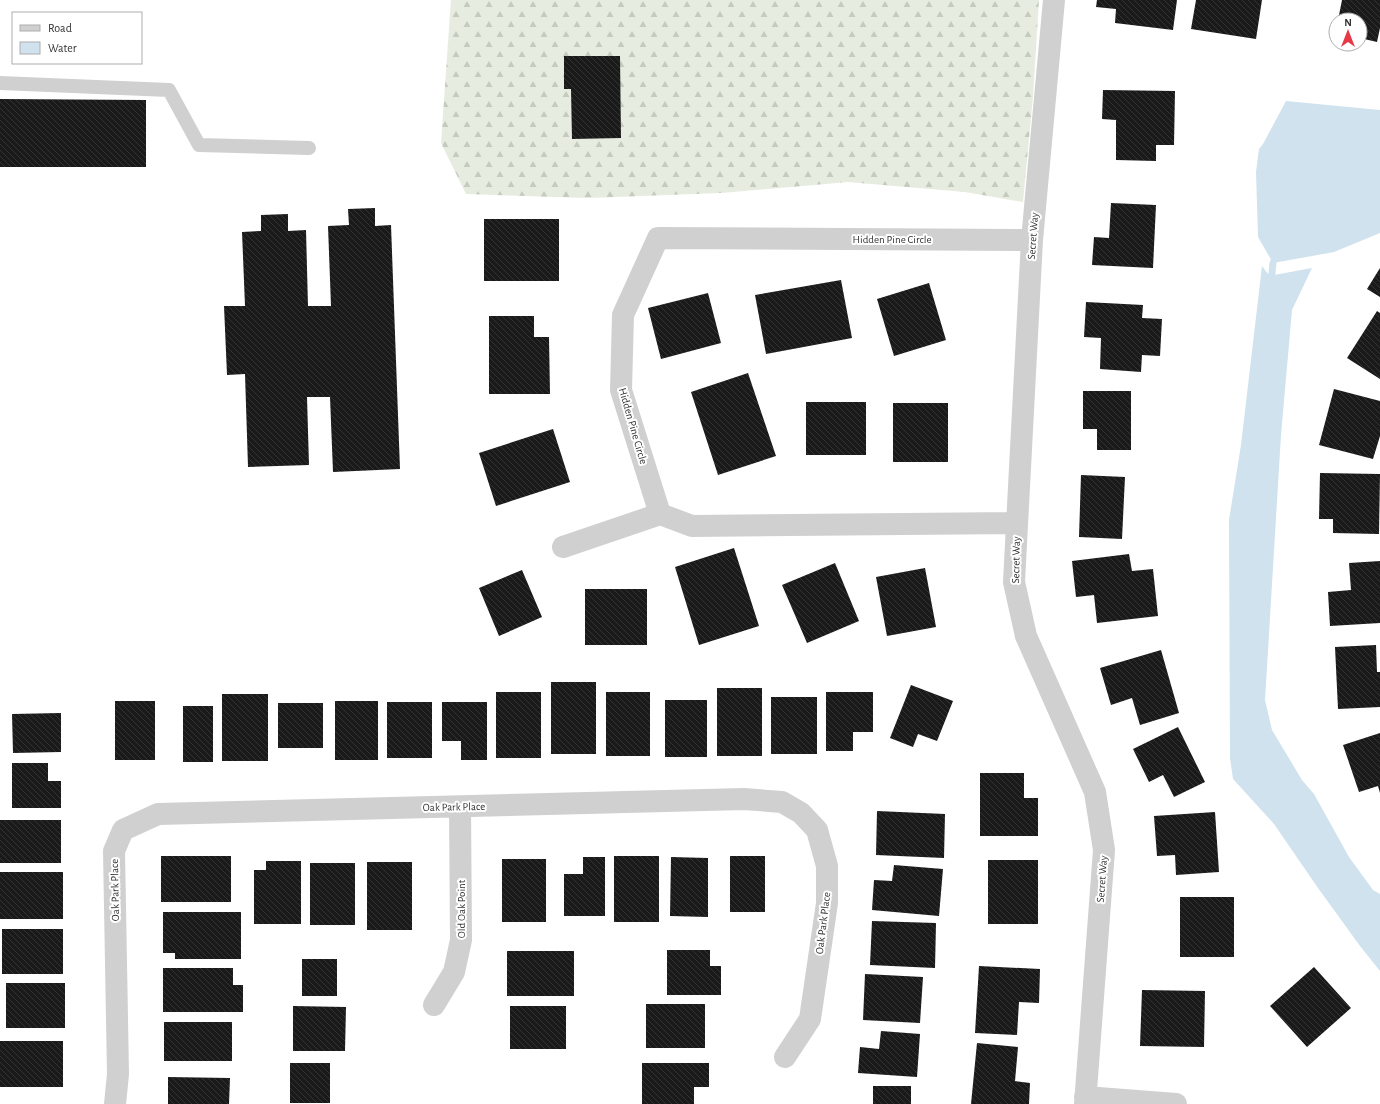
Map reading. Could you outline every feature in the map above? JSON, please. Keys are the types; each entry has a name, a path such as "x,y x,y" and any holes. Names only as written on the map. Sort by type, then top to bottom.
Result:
{"street":[{"name":"Secret Way","path":"1054,0 1032,240 1014,582 1026,636 1095,792 1104,850 1085,1100"},
{"name":"Hidden Pine Circle","path":"660,514 621,390 623,315 658,238 1032,240"},
{"path":"563,547 660,514 692,526 1017,523"},
{"name":"Oak Park Place","path":"115,1104 118,1074 114,851 123,830 158,814 744,799 782,802 801,813 817,830 827,866 827,903 810,1019 785,1057"},
{"name":"Old Oak Point","path":"434,1005 454,972 462,940 460,807"},
{"path":"1085,1100 1176,1104"}],"lane":[{"path":"0,83 168,90 199,145 309,148"}],"green space":[{"path":"451,0 1039,0 1033,97 1023,202 965,192 848,182 721,193 588,198 466,194 441,143"}],"water":[{"path":"1286,101 1380,110 1380,233 1334,252 1273,263 1258,237 1256,172 1259,149"},
{"path":"1262,266 1268,274 1274,275 1312,268 1292,310 1281,435 1265,700 1272,730 1302,780 1314,794 1349,857 1373,890 1380,894 1380,971 1318,888 1274,824 1233,779 1230,758 1229,520 1241,445"}],"building":[{"path":"1097,0 1177,0 1173,30 1115,23 1116,9 1096,7"},
{"path":"1196,0 1262,0 1256,39 1191,29"},
{"path":"1342,0 1380,0 1380,28 1377,42 1368,40 1368,12 1340,12"},
{"path":"564,56 620,56 621,138 572,139 571,89 564,89"},
{"path":"1103,90 1175,91 1174,145 1156,145 1156,161 1116,160 1116,120 1102,119"},
{"path":"0,99 146,100 146,167 0,167"},
{"path":"1111,203 1156,205 1153,268 1092,265 1094,237 1109,238"},
{"path":"375,208 375,226 391,225 400,469 333,472 330,397 307,397 309,465 248,467 245,374 227,375 224,306 245,306 242,232 261,231 261,215 288,214 288,231 306,230 308,306 331,306 328,226 349,225 348,209"},
{"path":"484,219 559,219 559,281 484,281"},
{"path":"1380,268 1380,297 1367,289"},
{"path":"841,280 852,338 766,354 755,295"},
{"path":"929,283 946,340 894,356 877,299"},
{"path":"708,293 721,343 661,359 648,308"},
{"path":"1086,302 1143,305 1142,318 1162,319 1160,356 1142,355 1141,372 1100,369 1101,338 1084,337"},
{"path":"1377,311 1380,313 1380,379 1347,358"},
{"path":"489,316 534,316 534,337 549,337 550,394 489,394"},
{"path":"748,373 776,456 718,475 691,392"},
{"path":"1334,389 1380,401 1380,436 1373,459 1319,445"},
{"path":"1083,391 1131,391 1131,450 1097,450 1097,429 1083,429"},
{"path":"806,402 866,402 866,455 806,455"},
{"path":"893,403 948,403 948,462 893,462"},
{"path":"553,429 570,482 496,506 479,453"},
{"path":"1320,473 1380,474 1379,534 1333,533 1333,519 1319,519"},
{"path":"1081,475 1125,477 1122,539 1079,537"},
{"path":"734,548 759,626 699,645 675,567"},
{"path":"1129,554 1132,571 1153,569 1158,616 1097,623 1094,595 1076,597 1072,561"},
{"path":"1380,561 1380,623 1330,626 1328,592 1351,590 1349,563"},
{"path":"835,563 859,621 807,643 782,585"},
{"path":"925,568 936,627 887,636 876,577"},
{"path":"522,570 542,617 499,636 479,588"},
{"path":"585,589 647,589 647,645 585,645"},
{"path":"1376,645 1377,672 1380,672 1380,707 1338,709 1335,647"},
{"path":"1161,650 1179,713 1140,725 1132,698 1111,705 1100,668"},
{"path":"551,682 596,682 596,754 551,754"},
{"path":"911,685 953,701 937,741 918,734 913,747 890,738"},
{"path":"717,688 762,688 762,756 717,756"},
{"path":"496,692 541,692 541,758 496,758"},
{"path":"606,692 650,692 650,756 606,756"},
{"path":"826,692 873,692 873,732 853,732 853,751 826,751"},
{"path":"222,694 268,694 268,761 222,761"},
{"path":"771,697 817,697 817,754 771,754"},
{"path":"665,700 707,700 707,757 665,757"},
{"path":"115,701 155,701 155,760 115,760"},
{"path":"335,701 378,701 378,760 335,760"},
{"path":"387,702 432,702 432,758 387,758"},
{"path":"442,702 487,702 487,760 461,760 461,741 442,741"},
{"path":"278,703 323,703 323,748 278,748"},
{"path":"183,706 213,706 213,762 183,762"},
{"path":"61,713 61,752 13,753 12,714"},
{"path":"1178,727 1205,782 1174,797 1163,775 1149,782 1133,749"},
{"path":"1380,733 1380,793 1378,786 1359,792 1343,745"},
{"path":"12,763 48,763 48,781 61,781 61,808 12,808"},
{"path":"980,773 1024,773 1024,798 1038,798 1038,836 980,836"},
{"path":"877,811 945,814 944,858 876,855"},
{"path":"1215,812 1219,872 1176,875 1175,855 1157,856 1154,816"},
{"path":"0,820 61,820 61,863 0,863"},
{"path":"161,856 231,856 231,902 161,902"},
{"path":"614,856 659,856 659,922 614,922"},
{"path":"730,856 765,856 765,912 730,912"},
{"path":"583,857 605,857 605,916 564,916 564,874 583,874"},
{"path":"671,857 708,858 708,917 670,916"},
{"path":"502,859 546,859 546,922 502,922"},
{"path":"988,860 1038,860 1038,924 988,924"},
{"path":"266,861 301,861 301,924 254,924 254,870 266,870"},
{"path":"367,862 412,862 412,930 367,930"},
{"path":"310,863 355,863 355,925 310,925"},
{"path":"894,865 943,869 939,916 872,910 874,880 892,881"},
{"path":"0,872 63,872 63,919 0,919"},
{"path":"1180,897 1234,897 1234,957 1180,957"},
{"path":"163,912 241,912 241,959 175,959 175,953 163,953"},
{"path":"872,921 936,923 935,968 870,965"},
{"path":"2,929 63,929 63,974 2,974"},
{"path":"667,950 710,950 710,966 721,966 721,995 667,995"},
{"path":"507,951 574,951 574,996 507,996"},
{"path":"302,959 337,959 337,996 302,996"},
{"path":"979,966 1040,969 1039,1003 1019,1002 1017,1035 975,1033"},
{"path":"1314,967 1351,1008 1307,1047 1270,1006"},
{"path":"163,968 233,968 233,985 243,985 243,1012 163,1012"},
{"path":"865,974 923,977 920,1023 863,1020"},
{"path":"6,983 65,983 65,1028 6,1028"},
{"path":"1142,990 1205,991 1204,1047 1140,1046"},
{"path":"646,1004 705,1004 705,1048 646,1048"},
{"path":"293,1006 346,1007 345,1051 293,1051"},
{"path":"510,1006 566,1006 566,1049 510,1049"},
{"path":"164,1022 232,1022 232,1061 164,1061"},
{"path":"881,1031 920,1034 917,1077 858,1073 860,1047 879,1049"},
{"path":"0,1041 63,1041 63,1087 0,1087"},
{"path":"977,1043 1018,1047 1015,1081 1030,1083 1029,1104 971,1104"},
{"path":"290,1063 330,1063 330,1103 290,1103"},
{"path":"642,1063 709,1063 709,1087 694,1087 694,1104 642,1104"},
{"path":"168,1077 230,1078 229,1104 168,1104"},
{"path":"873,1086 911,1086 911,1104 873,1104"}],"waterway":[{"path":"1271,282 1273,263"}]}
